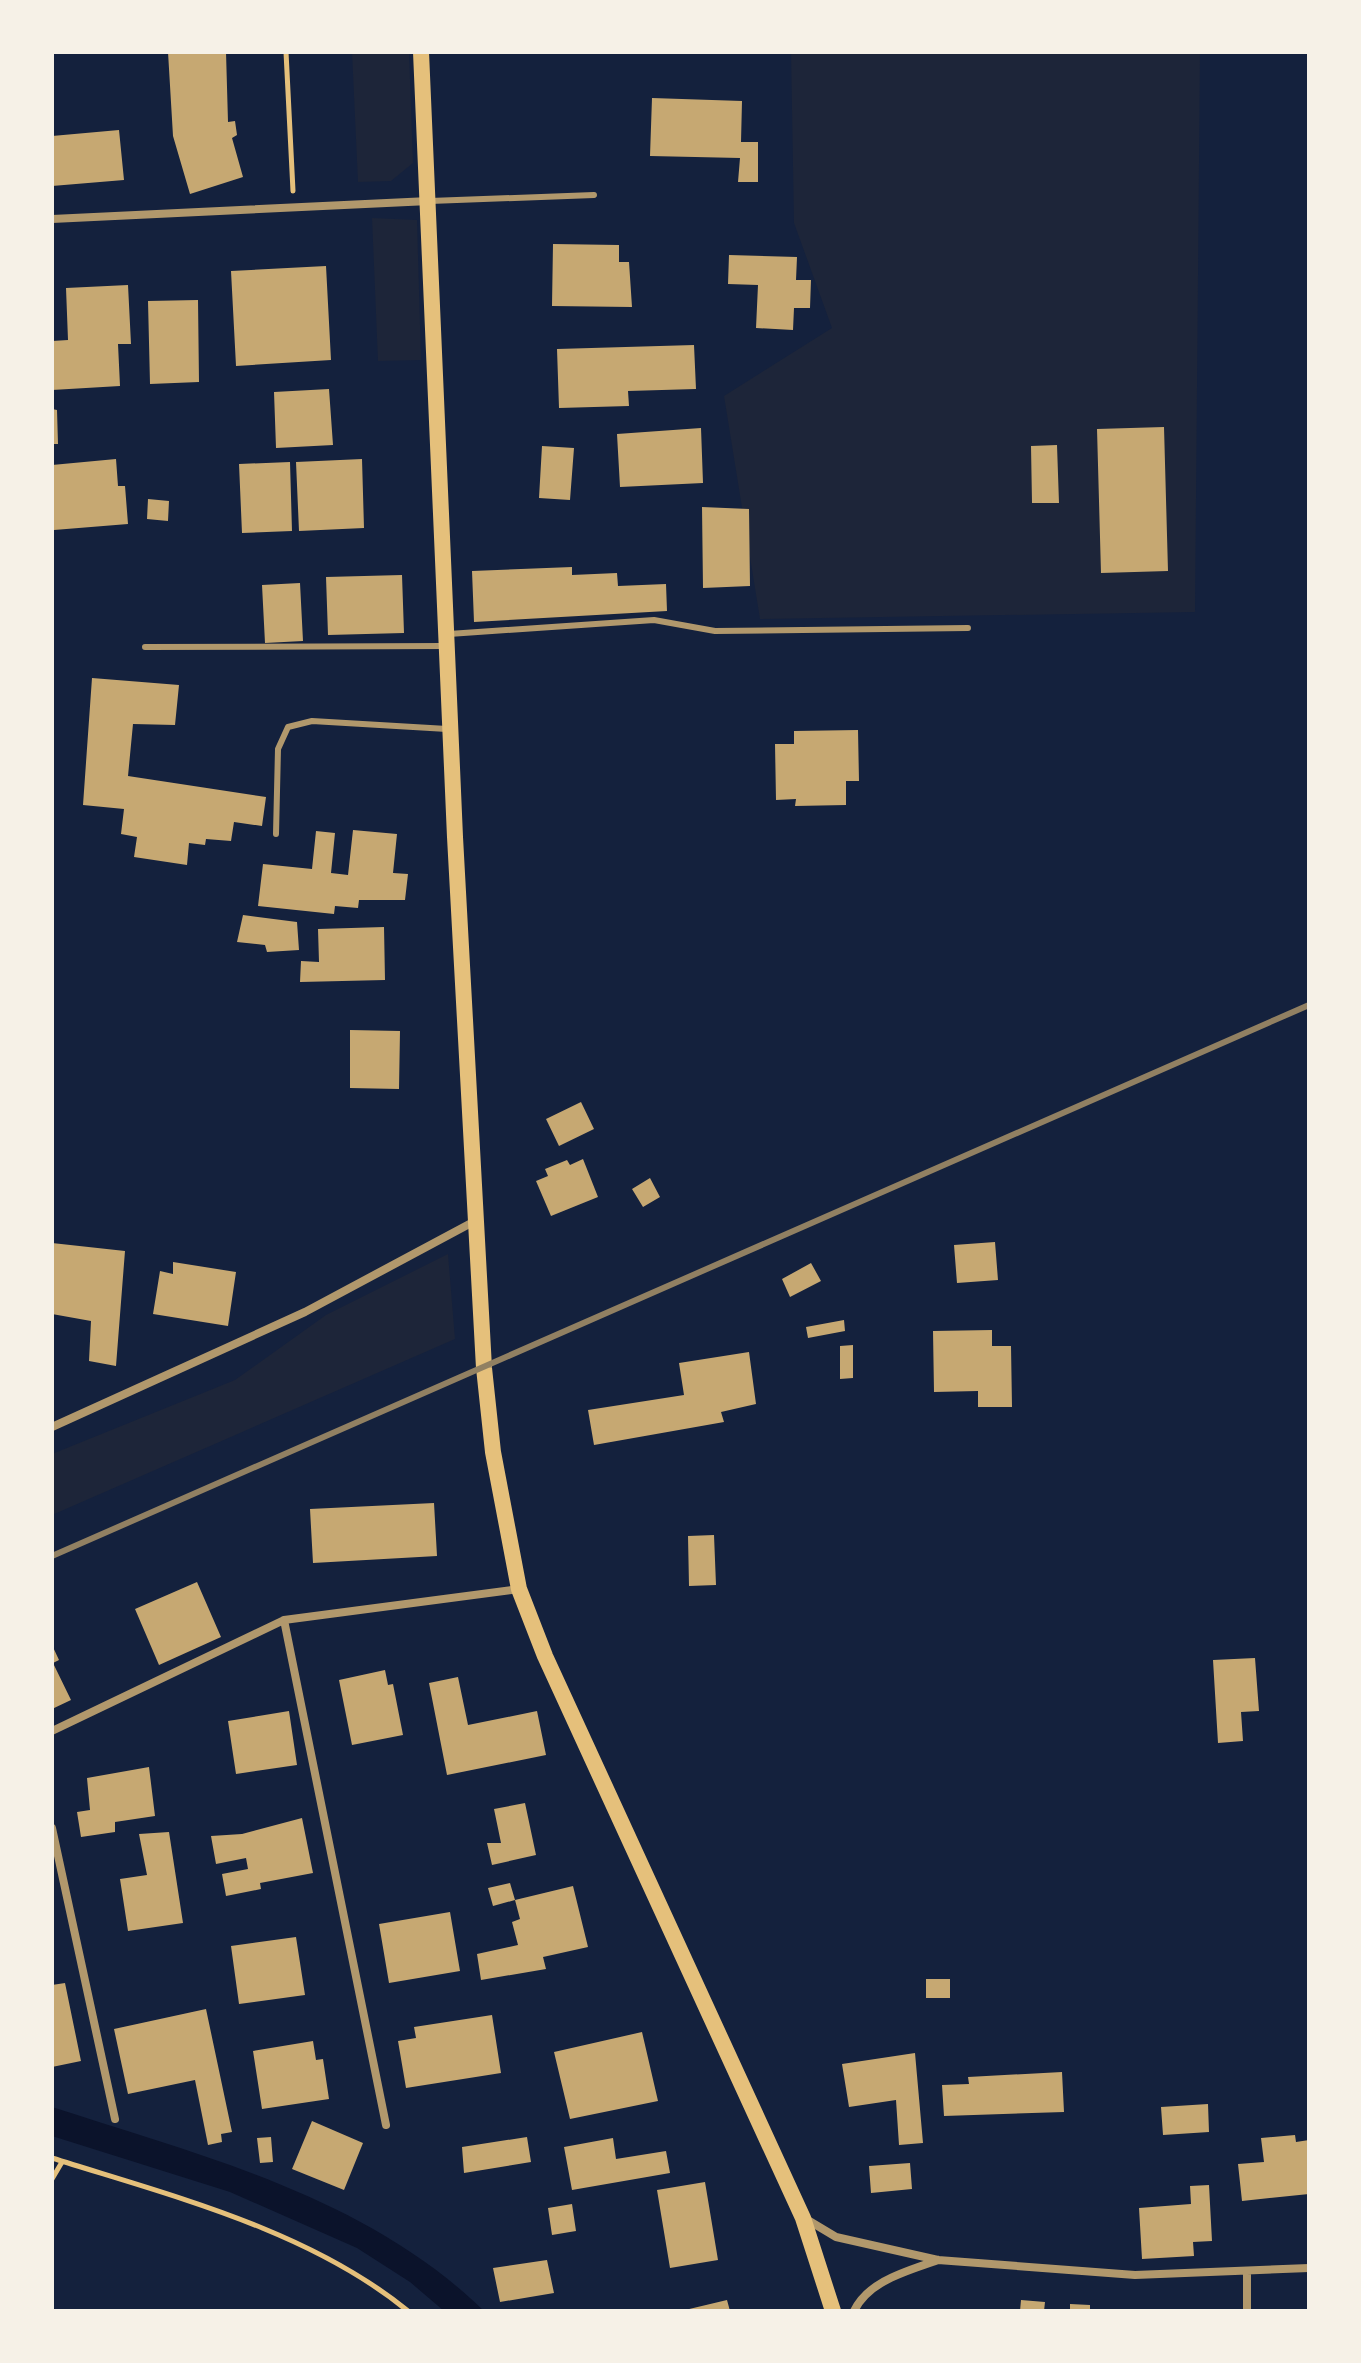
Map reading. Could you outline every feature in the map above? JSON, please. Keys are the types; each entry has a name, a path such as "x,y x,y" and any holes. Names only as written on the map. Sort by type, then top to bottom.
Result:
{"main road":[{"path":"421,52 451,729 488,1414 519,1589 545,1656 803,2218 833,2311"}],"street":[{"path":"52,219 430,201"},
{"path":"52,1427 305,1312 476,1220"},
{"path":"52,1731 284,1620 519,1589"},
{"path":"284,1620 386,2125"},
{"path":"52,1828 115,2119"},
{"path":"803,2218 836,2237 938,2260 1135,2275 1247,2273 1309,2268"},
{"path":"854,2311 858,2302 884,2280 938,2260"},
{"path":"1247,2273 1247,2311"}],"lane":[{"path":"430,201 594,195"},
{"path":"145,647 447,640 654,620 715,631 968,628"},
{"path":"276,834 278,749 288,727 312,721 451,729"}],"path":[{"path":"286,52 294,208"},
{"path":"52,2158 254,2226 373,2282 408,2311"},
{"path":"52,2179 62,2162"}],"shaded area":[{"path":"352,52 409,52 413,163 391,181 358,182"},
{"path":"791,52 1200,52 1195,612 760,619 724,396 832,328 794,223"},
{"path":"372,218 417,220 421,360 378,361"},
{"path":"448,1254 455,1339 52,1515 52,1454 235,1380 326,1315"},
{"path":"52,2107 224,2163 336,2209 388,2238 438,2272 484,2311 444,2311 410,2282 357,2248 230,2192 52,2136"}],"building":[{"path":"168,52 226,52 228,122 235,121 237,135 232,138 243,177 190,194 173,136"},
{"path":"652,98 742,101 741,142 758,142 758,182 738,182 740,158 650,156"},
{"path":"119,130 124,180 52,186 52,136"},
{"path":"553,244 619,245 619,262 629,262 632,307 552,306"},
{"path":"729,255 797,257 796,280 811,280 810,308 794,308 793,330 756,328 758,285 728,284"},
{"path":"326,266 331,360 236,366 231,271"},
{"path":"128,285 131,344 118,344 120,386 52,390 52,341 68,340 66,288"},
{"path":"198,300 199,382 150,384 148,301"},
{"path":"694,345 696,389 628,391 629,406 559,408 557,349"},
{"path":"329,389 333,445 276,448 274,392"},
{"path":"52,409 57,410 58,444 52,444"},
{"path":"1164,427 1168,571 1101,573 1097,429"},
{"path":"701,428 703,483 620,487 617,434"},
{"path":"1057,445 1059,503 1032,503 1031,446"},
{"path":"542,446 574,448 570,500 539,498"},
{"path":"116,459 118,486 125,486 128,524 54,530 52,465"},
{"path":"362,459 364,528 299,531 296,462"},
{"path":"290,462 292,531 242,533 239,464"},
{"path":"148,499 169,501 168,521 147,519"},
{"path":"702,507 749,509 750,586 703,588"},
{"path":"572,567 572,575 617,573 618,586 666,584 667,611 474,622 472,571"},
{"path":"402,575 404,633 328,635 326,577"},
{"path":"300,583 303,641 265,643 262,585"},
{"path":"92,678 179,685 175,725 133,724 128,776 266,797 262,826 234,822 231,841 206,839 205,845 189,843 187,865 134,857 137,837 121,834 124,809 83,805"},
{"path":"858,730 859,781 846,781 846,805 795,806 796,799 776,800 775,744 794,744 794,731"},
{"path":"353,830 397,834 393,873 408,874 405,900 359,900 358,908 335,906 334,914 258,906 263,864 312,869 316,831 335,833 331,873 348,875"},
{"path":"243,915 297,922 299,950 267,952 265,945 237,942"},
{"path":"384,927 385,980 300,982 301,961 319,962 318,929"},
{"path":"350,1030 400,1031 399,1089 350,1088"},
{"path":"581,1102 594,1129 559,1146 546,1119"},
{"path":"583,1159 598,1197 551,1216 536,1181 548,1176 545,1169 567,1160 570,1165"},
{"path":"650,1178 660,1197 643,1207 632,1189"},
{"path":"995,1242 998,1280 957,1283 954,1245"},
{"path":"52,1243 125,1251 116,1366 89,1361 91,1321 52,1314"},
{"path":"173,1262 236,1272 228,1326 153,1314 160,1271 173,1274"},
{"path":"811,1263 821,1281 790,1297 782,1279"},
{"path":"844,1320 845,1331 808,1338 806,1327"},
{"path":"992,1330 992,1346 1011,1346 1012,1407 978,1407 978,1391 934,1392 933,1331"},
{"path":"853,1345 853,1378 840,1379 840,1346"},
{"path":"749,1352 756,1404 721,1412 724,1422 594,1445 588,1410 684,1395 679,1363"},
{"path":"434,1503 437,1556 313,1563 310,1509"},
{"path":"714,1535 716,1585 689,1586 688,1536"},
{"path":"197,1582 221,1637 159,1665 135,1609"},
{"path":"52,1645 59,1660 53,1663 71,1700 52,1709"},
{"path":"1255,1658 1259,1711 1241,1712 1243,1741 1218,1743 1213,1660"},
{"path":"385,1670 388,1685 393,1684 403,1735 352,1745 339,1680"},
{"path":"458,1677 468,1725 537,1711 546,1755 447,1775 429,1683"},
{"path":"289,1711 297,1765 236,1774 228,1721"},
{"path":"149,1767 155,1816 115,1822 115,1832 81,1837 77,1812 90,1810 87,1778"},
{"path":"525,1803 536,1855 492,1865 487,1843 501,1843 494,1809"},
{"path":"302,1818 313,1873 260,1883 261,1889 226,1896 222,1874 248,1869 246,1858 216,1864 211,1836 242,1834"},
{"path":"169,1832 183,1923 128,1931 120,1879 147,1875 139,1834"},
{"path":"510,1883 515,1900 493,1906 488,1888"},
{"path":"573,1886 588,1947 543,1957 546,1969 481,1980 477,1954 518,1945 512,1922 520,1919 515,1900"},
{"path":"450,1912 460,1971 389,1983 379,1924"},
{"path":"296,1937 305,1995 239,2004 231,1946"},
{"path":"926,1979 950,1979 950,1998 926,1998"},
{"path":"65,1983 81,2061 52,2067 52,1985"},
{"path":"206,2009 232,2132 221,2134 222,2142 208,2145 195,2080 128,2094 114,2029"},
{"path":"492,2015 501,2073 406,2088 398,2041 416,2038 414,2027"},
{"path":"642,2032 658,2101 570,2119 554,2052"},
{"path":"313,2041 316,2060 323,2059 329,2099 262,2109 253,2051"},
{"path":"915,2053 923,2143 899,2145 896,2100 849,2107 842,2064"},
{"path":"1062,2072 1064,2112 944,2116 942,2085 969,2084 968,2077"},
{"path":"1208,2104 1209,2132 1163,2135 1161,2107"},
{"path":"312,2121 363,2143 344,2190 292,2169"},
{"path":"1295,2135 1296,2142 1309,2140 1309,2194 1242,2201 1238,2164 1264,2162 1261,2138"},
{"path":"271,2137 273,2162 260,2163 257,2138"},
{"path":"527,2137 531,2162 464,2173 462,2147"},
{"path":"613,2138 616,2159 666,2151 670,2173 572,2190 564,2147"},
{"path":"910,2163 912,2189 871,2193 869,2166"},
{"path":"705,2182 718,2260 670,2268 657,2190"},
{"path":"1209,2185 1212,2241 1193,2242 1194,2256 1142,2259 1139,2208 1191,2204 1190,2186"},
{"path":"572,2204 576,2231 552,2235 548,2208"},
{"path":"547,2260 554,2293 500,2302 493,2268"},
{"path":"727,2300 730,2311 685,2311 685,2310"},
{"path":"1021,2300 1045,2302 1044,2311 1020,2311"},
{"path":"1070,2304 1090,2305 1090,2311 1070,2311"}],"railway":[{"path":"52,1556 1309,1005"}]}
